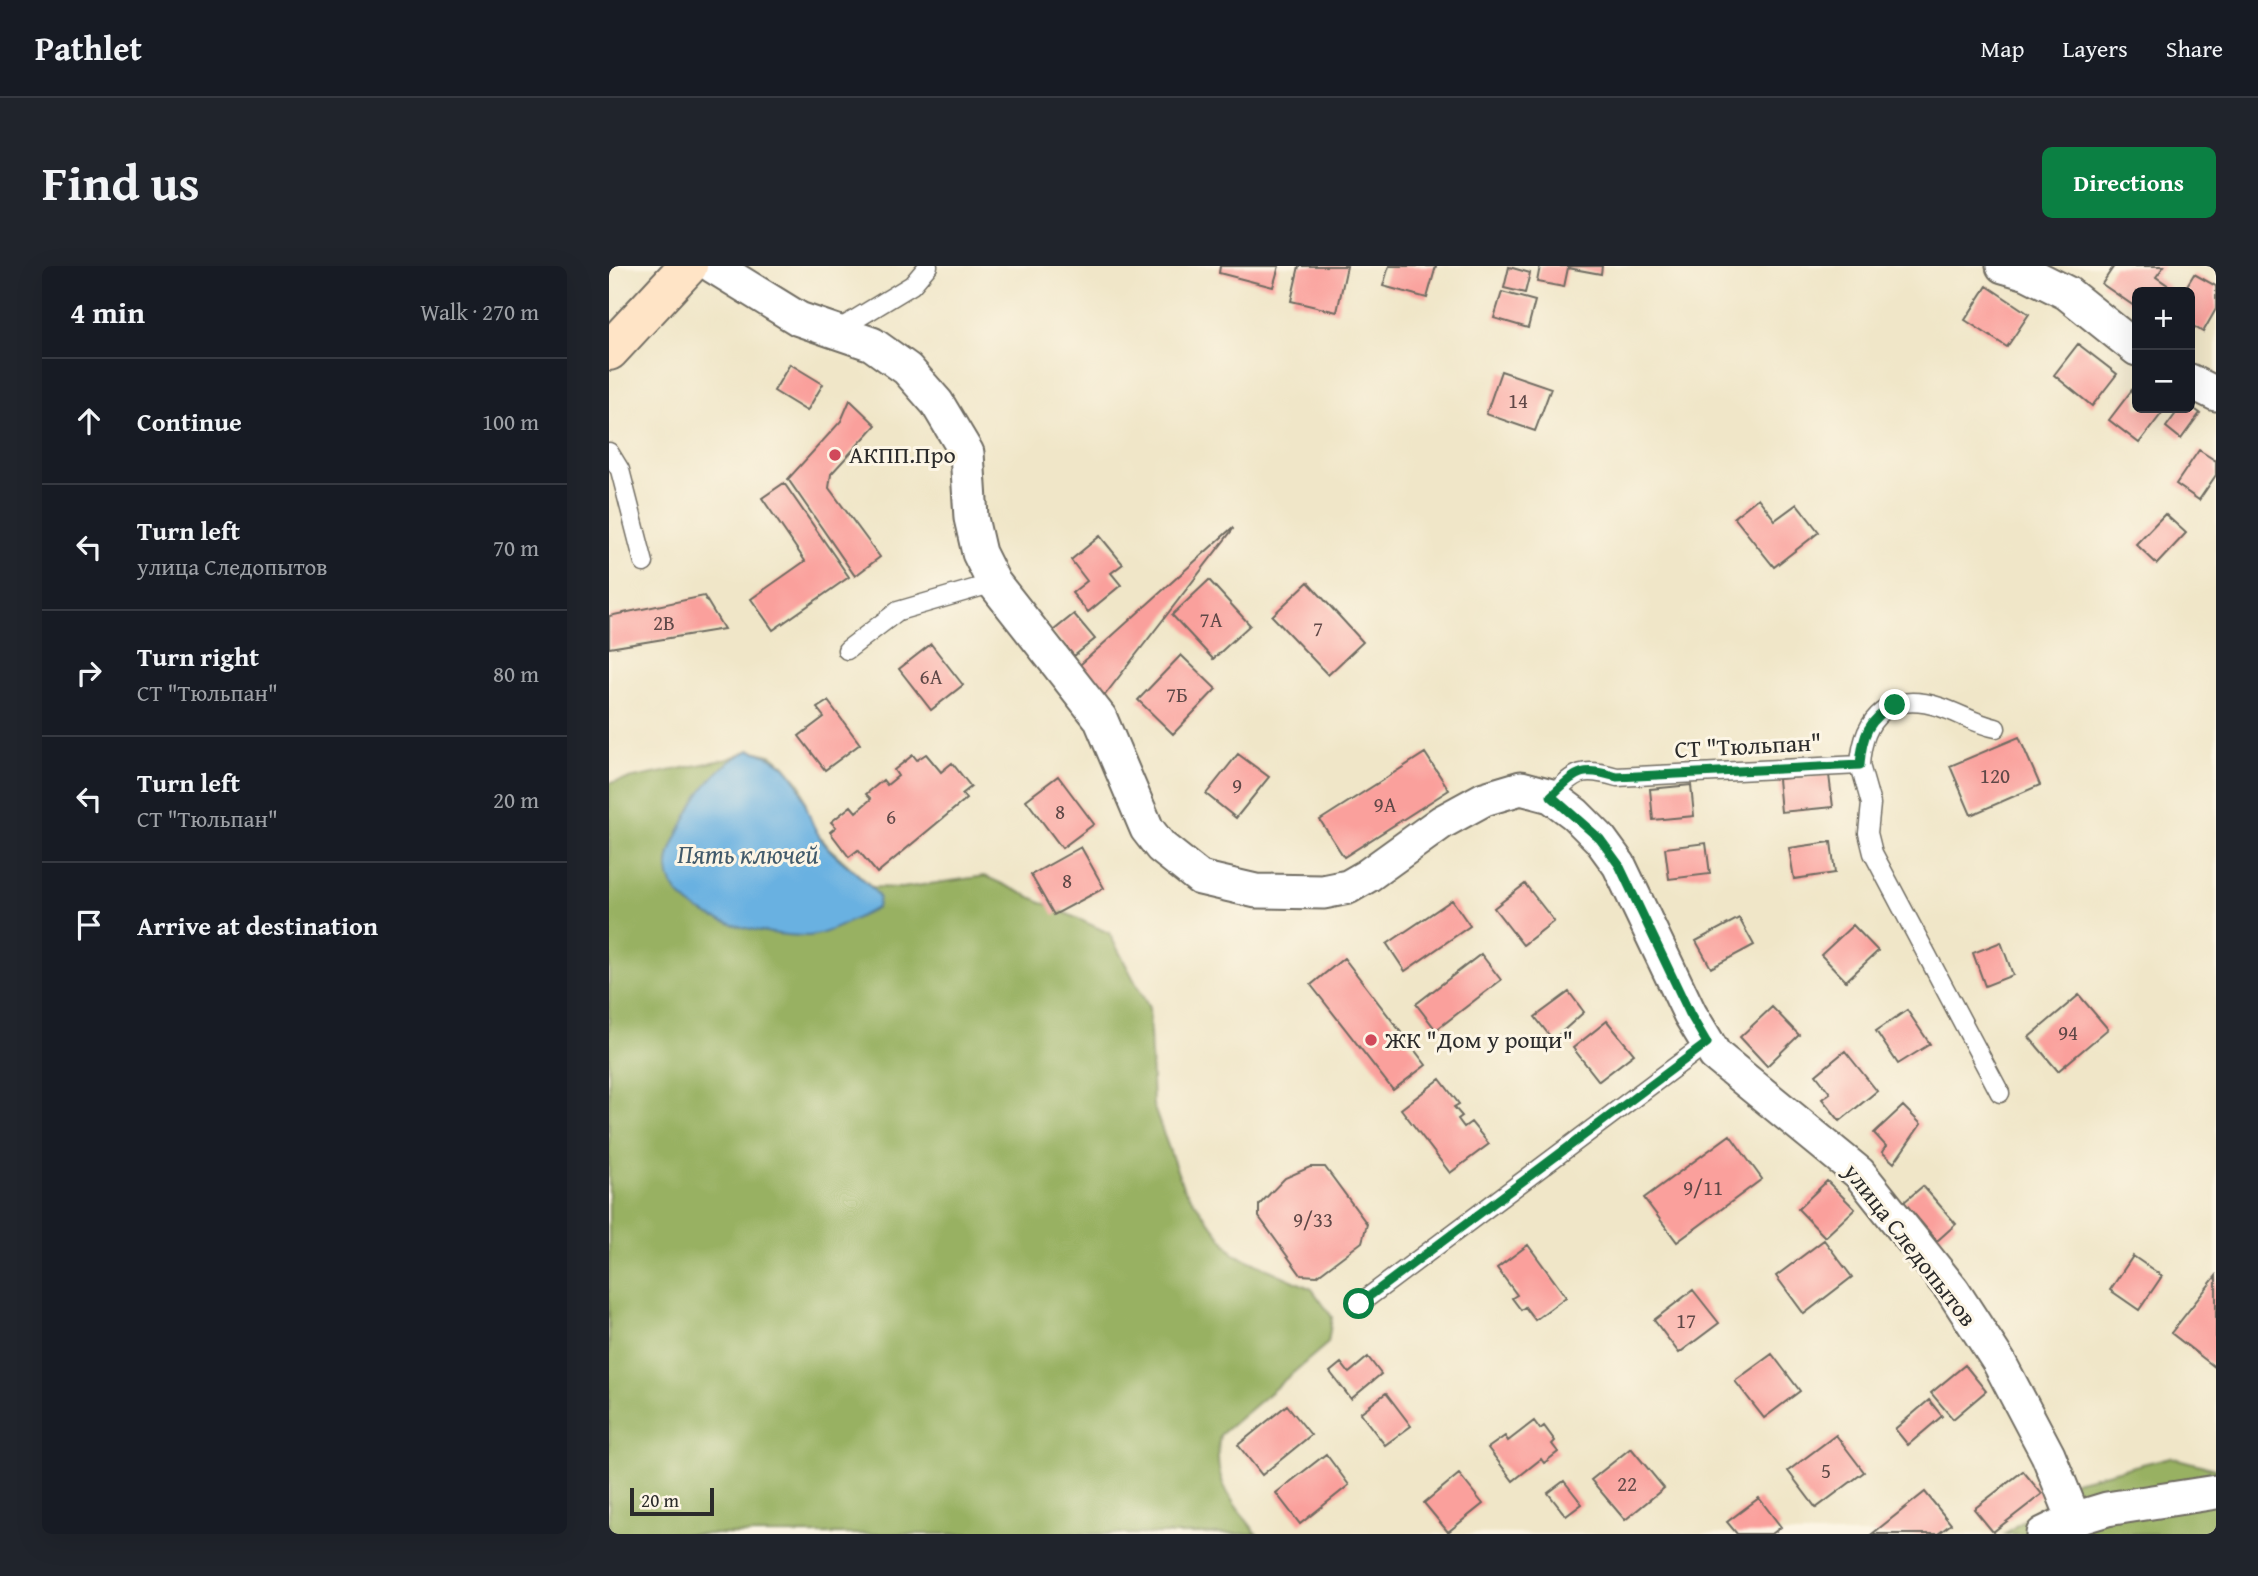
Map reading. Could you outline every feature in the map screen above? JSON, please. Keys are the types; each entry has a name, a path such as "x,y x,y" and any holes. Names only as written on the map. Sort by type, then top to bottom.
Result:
{"street":[{"path":"609,351 688,266"},
{"name":"улица Следопытов","path":"712,266 799,319 872,344 907,369 937,403 967,453 971,518 979,553 994,583 1100,718 1147,829 1161,847 1200,878 1257,891 1323,892 1348,887 1442,822 1484,799 1521,788 1551,796 1600,839 1619,865 1690,1014 1716,1055 1859,1173 1953,1291 2011,1385 2048,1455 2074,1519"},
{"path":"2003,266 2027,273 2067,293 2132,345"},
{"path":"2195,384 2216,394"},
{"path":"2043,1534 2074,1519 2108,1509 2216,1492"}],"lane":[{"path":"836,331 912,285 928,266"},
{"path":"609,452 620,470 644,563"},
{"path":"847,650 898,611 994,583"},
{"path":"1996,729 1975,724 1939,707 1895,705 1880,713 1867,727 1860,765 1871,804 1868,833 1874,853 2000,1093"},
{"name":"СТ \"Тюльпан\"","path":"1551,796 1574,775 1590,769 1617,777 1860,765"},
{"path":"1359,1304 1707,1043"}],"green space":[{"path":"750,750 773,756 785,766 800,784 812,826 829,848 872,887 902,888 985,876 1109,933 1149,1008 1153,1105 1183,1187 1234,1254 1312,1289 1332,1317 1328,1343 1220,1435 1218,1465 1225,1489 1257,1534 609,1534 609,783 728,759"},
{"path":"2170,1457 2216,1469 2216,1534 2005,1534 2075,1481"}],"water":[{"name":"Пять ключей","path":"750,750 785,767 795,779 818,834 829,849 874,890 879,897 877,908 824,933 808,936 770,933 724,922 703,913 673,887 668,862 693,804 722,768"}],"building":[{"path":"1220,266 1279,266 1273,287 1219,273"},
{"path":"1299,266 1347,266 1337,312 1291,301"},
{"path":"1389,266 1436,266 1427,298 1383,286"},
{"path":"1540,266 1602,266 1601,274 1568,268 1564,287 1537,282"},
{"path":"2114,266 2164,266 2156,277 2169,286 2132,287 2132,305 2102,284"},
{"path":"1509,267 1530,273 1525,293 1504,288"},
{"path":"2194,274 2216,286 2216,309 2203,332 2195,327 2195,287 2186,287"},
{"path":"1987,286 2029,314 2007,347 1965,320"},
{"path":"1502,292 1535,301 1528,328 1494,318"},
{"path":"2078,344 2117,374 2092,406 2054,375"},
{"path":"790,364 823,384 807,411 774,391"},
{"path":"1501,371 1551,388 1535,431 1486,414"},
{"path":"2132,390 2132,413 2162,413 2139,443 2109,420"},
{"path":"850,400 876,425 831,474 829,488 880,557 855,576 788,479 841,421"},
{"path":"2195,410 2200,413 2181,439 2166,427 2176,413 2195,413"},
{"path":"2199,450 2216,461 2216,475 2199,500 2176,484"},
{"path":"784,483 849,577 773,630 751,599 805,561 762,498"},
{"path":"1758,498 1775,520 1797,504 1819,532 1774,567 1734,517"},
{"path":"2165,514 2186,533 2157,564 2136,544"},
{"path":"1233,529 1098,704 1072,672"},
{"path":"1100,536 1123,564 1111,573 1121,585 1088,612 1072,593 1087,581 1071,560"},
{"path":"1209,580 1250,625 1213,659 1172,615"},
{"path":"1308,582 1363,642 1328,675 1272,616"},
{"path":"704,596 724,629 609,648 609,616"},
{"path":"1074,614 1095,639 1074,656 1053,631"},
{"path":"931,644 963,685 931,710 899,669"},
{"path":"1181,655 1216,689 1173,734 1138,700"},
{"path":"828,701 860,744 825,770 799,736 824,717 817,708"},
{"path":"2019,737 2040,785 1971,815 1950,766"},
{"path":"1425,753 1449,790 1344,857 1320,820"},
{"path":"926,754 941,772 952,763 971,787 962,794 966,799 877,873 858,850 849,857 830,832 836,827 831,822 851,806 856,812 871,799 866,794 883,780 887,785 898,776 894,770 913,755 917,760"},
{"path":"1238,754 1269,777 1236,818 1206,794"},
{"path":"1829,775 1833,807 1781,812 1778,779"},
{"path":"1058,776 1094,824 1062,848 1026,800"},
{"path":"1691,785 1694,816 1653,820 1650,789"},
{"path":"1831,842 1835,873 1794,879 1789,848"},
{"path":"1706,843 1710,874 1669,879 1665,848"},
{"path":"1081,847 1104,888 1054,915 1031,875"},
{"path":"1525,884 1554,921 1523,945 1494,908"},
{"path":"1452,900 1470,926 1405,971 1387,944"},
{"path":"1739,918 1754,945 1711,968 1696,941"},
{"path":"1853,925 1878,951 1846,981 1821,955"},
{"path":"2001,942 2013,975 1985,986 1973,953"},
{"path":"1481,954 1501,980 1436,1030 1416,1004"},
{"path":"1344,958 1426,1065 1393,1090 1311,985"},
{"path":"1569,992 1584,1012 1553,1040 1535,1017"},
{"path":"2079,995 2108,1029 2058,1071 2029,1037"},
{"path":"1772,1007 1799,1035 1767,1066 1740,1037"},
{"path":"1907,1010 1930,1044 1898,1064 1876,1031"},
{"path":"1607,1021 1634,1054 1599,1081 1573,1048"},
{"path":"1845,1051 1877,1091 1840,1121 1822,1099 1830,1093 1816,1075"},
{"path":"1440,1079 1459,1104 1454,1107 1462,1116 1458,1119 1464,1127 1471,1122 1489,1144 1450,1173 1401,1109"},
{"path":"1903,1106 1921,1124 1894,1163 1882,1152 1886,1146 1874,1133"},
{"path":"1730,1135 1762,1179 1677,1242 1644,1198"},
{"path":"1310,1167 1325,1167 1367,1224 1362,1242 1317,1276 1301,1275 1259,1217 1259,1205 1285,1178"},
{"path":"1827,1181 1855,1209 1825,1237 1798,1209"},
{"path":"1923,1186 1956,1224 1937,1241 1904,1202"},
{"path":"1824,1240 1852,1277 1804,1314 1776,1276"},
{"path":"1528,1245 1566,1297 1535,1320 1525,1307 1521,1310 1512,1298 1517,1295 1497,1268"},
{"path":"2133,1256 2162,1276 2139,1310 2110,1290"},
{"path":"2216,1276 2216,1368 2171,1333"},
{"path":"1693,1290 1719,1323 1679,1353 1654,1320"},
{"path":"1772,1354 1800,1391 1764,1418 1735,1381"},
{"path":"1368,1357 1381,1374 1351,1399 1330,1372 1341,1363 1349,1373"},
{"path":"1965,1365 1986,1391 1953,1419 1931,1393"},
{"path":"1386,1393 1411,1426 1385,1445 1360,1413"},
{"path":"1929,1400 1942,1416 1908,1445 1895,1429"},
{"path":"1287,1405 1311,1435 1262,1475 1238,1445"},
{"path":"1534,1421 1540,1429 1544,1426 1555,1441 1552,1444 1558,1452 1544,1463 1541,1459 1513,1481 1488,1448 1505,1436 1508,1441"},
{"path":"1836,1435 1864,1472 1816,1508 1788,1471"},
{"path":"1631,1448 1664,1488 1625,1520 1591,1480"},
{"path":"1326,1454 1349,1485 1300,1524 1276,1493"},
{"path":"2023,1471 2042,1494 1993,1532 1974,1509"},
{"path":"1459,1474 1483,1504 1448,1532 1424,1503"},
{"path":"1564,1481 1582,1504 1566,1516 1548,1493"},
{"path":"1925,1492 1951,1524 1938,1534 1872,1534"},
{"path":"1759,1498 1781,1527 1772,1534 1737,1534 1727,1522"}],"place":[{"name":"АКПП.Про","path":"835,455"},
{"name":"ЖК \"Дом у рощи\"","path":"1371,1040"}],"route":[{"path":"1359,1304 1707,1043 1690,1014 1619,865 1600,839 1575,814 1551,796 1574,775 1590,769 1617,777 1860,765 1861,744 1867,727 1880,713 1895,705"}]}
